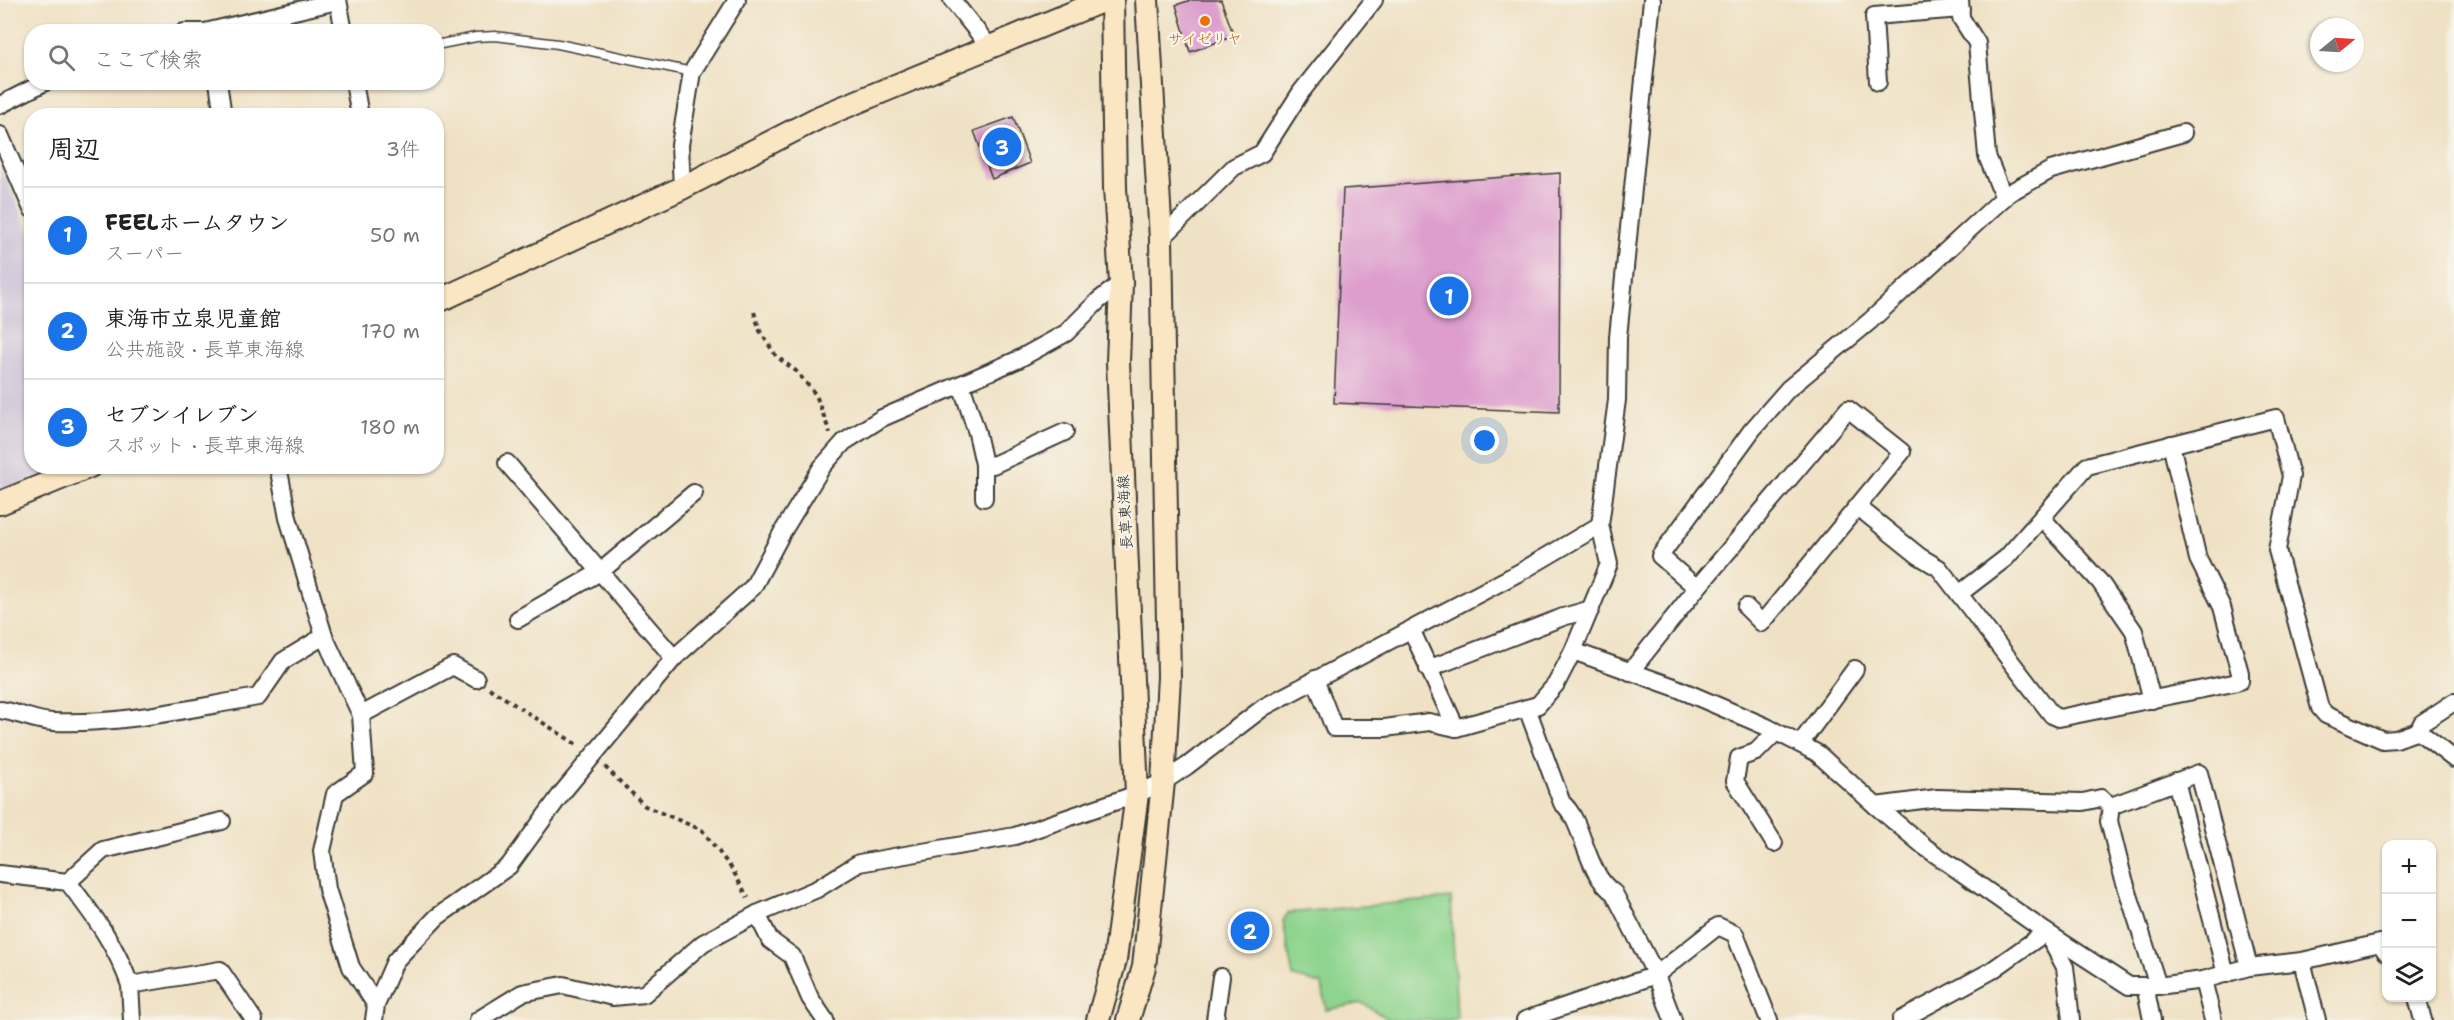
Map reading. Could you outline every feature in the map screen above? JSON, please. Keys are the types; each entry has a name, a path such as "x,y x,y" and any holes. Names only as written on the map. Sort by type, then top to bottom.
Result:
{"main road":[{"path":"444,298 682,188 820,117 1104,0"},
{"name":"長草東海線","path":"1098,1020 1115,960 1137,795 1118,363 1121,283 1115,188 1112,0"},
{"path":"1128,1020 1144,967 1163,782 1169,677 1161,239 1147,0"},
{"path":"0,503 71,474"}],"street":[{"path":"229,24 289,6 338,0 342,24"},
{"path":"682,188 680,145 692,72 737,0"},
{"path":"952,0 989,46"},
{"path":"1161,239 1234,167 1262,153 1301,92 1374,0"},
{"path":"1315,680 1334,728 1385,728 1429,722 1456,728 1538,705 1556,684 1573,651 1609,564 1600,525 1617,400 1618,337 1652,0"},
{"path":"1878,82 1874,16 1960,5 1961,18 1977,43 1987,156 2004,198"},
{"path":"0,105 29,90"},
{"path":"219,90 222,108"},
{"path":"355,90 359,108"},
{"path":"1697,588 1660,556 1752,430 1788,389 1870,321 2009,193 2051,170 2183,133"},
{"path":"0,135 24,190"},
{"path":"375,1012 395,961 437,916 509,866 593,755 674,658 753,587 783,531 822,467 844,442 882,418 1017,360 1066,333 1098,301 1121,283"},
{"path":"961,384 977,433 984,464 984,498"},
{"path":"1630,672 1697,588 1848,409 1902,452 1762,623 1746,607"},
{"path":"1959,594 2006,558 2087,466 2276,418 2291,476 2277,550 2320,708 2326,715 2383,740 2396,739 2418,731 2422,723 2454,702"},
{"path":"984,464 993,465 1065,432"},
{"path":"1858,507 1919,556 1939,568 2052,715 2059,718 2152,700 2240,681 2222,607 2198,559 2172,444"},
{"path":"507,463 674,658"},
{"path":"280,474 288,518 324,636 361,715 365,773 335,794 322,851 327,889 351,967 375,1012"},
{"path":"518,620 600,572 694,493"},
{"path":"2042,518 2100,582 2134,631 2152,700"},
{"path":"478,1020 522,993 563,985 613,997 644,994 704,943 757,914 817,889 859,863 1015,836 1137,795 1163,782 1264,707 1522,571 1600,525"},
{"path":"1428,669 1563,617 1591,609"},
{"path":"1411,629 1456,728"},
{"path":"0,710 50,722 103,722 258,697 283,661 324,636"},
{"path":"1573,651 1674,687 1776,732 1817,753 1925,847 2046,932 2129,986 2203,980 2249,967 2302,961 2380,943 2383,948"},
{"path":"361,715 453,666 476,680"},
{"path":"1800,744 1855,669"},
{"path":"1527,708 1562,803 1569,809 1604,886 1614,893 1656,975 1672,1020"},
{"path":"2418,731 2454,759"},
{"path":"1774,843 1736,780 1739,758 1756,752 1776,732"},
{"path":"2111,806 2199,773 2249,967"},
{"path":"2176,781 2226,974"},
{"path":"1876,806 1937,798 2083,802 2101,798 2111,806"},
{"path":"2111,806 2109,821 2151,986 2152,1020"},
{"path":"68,882 103,850 222,821"},
{"path":"0,874 68,882 105,931 121,959 130,985 132,1020"},
{"path":"757,914 770,940 792,956 810,998 825,1020"},
{"path":"1525,1020 1656,975 1718,926 1735,934 1769,1020"},
{"path":"1901,1020 1990,971 2046,932"},
{"path":"2046,932 2065,967 2071,1020"},
{"path":"2302,961 2317,1020"},
{"path":"130,985 220,970 254,1020"},
{"path":"1215,1020 1221,977"},
{"path":"2203,980 2213,1020"},
{"path":"2418,1002 2423,1020"}],"lane":[{"path":"444,43 495,36 558,45 692,72"}],"path":[{"path":"754,312 760,331 776,356 796,371 816,395 831,437"},
{"path":"476,680 593,755 645,806 702,830 732,869 757,914"}],"shaded area":[{"path":"0,164 24,221 24,474 46,474 0,493"}],"green space":[{"path":"1451,898 1457,1018 1390,1020 1362,1003 1326,1010 1322,984 1293,977 1283,921 1288,913"}],"building":[{"name":"サイゼリヤ","path":"1191,0 1221,0 1234,36 1190,52 1176,5"},
{"path":"1013,117 1030,163 992,179 974,131"},
{"path":"1560,173 1559,412 1334,403 1343,189"}],"place":[{"name":"サイゼリヤ","path":"1205,21"},
{"name":"セブンイレブン","path":"1002,147"},
{"name":"FEELホームタウン","path":"1449,296"},
{"name":"東海市立泉児童館","path":"1250,931"}]}
